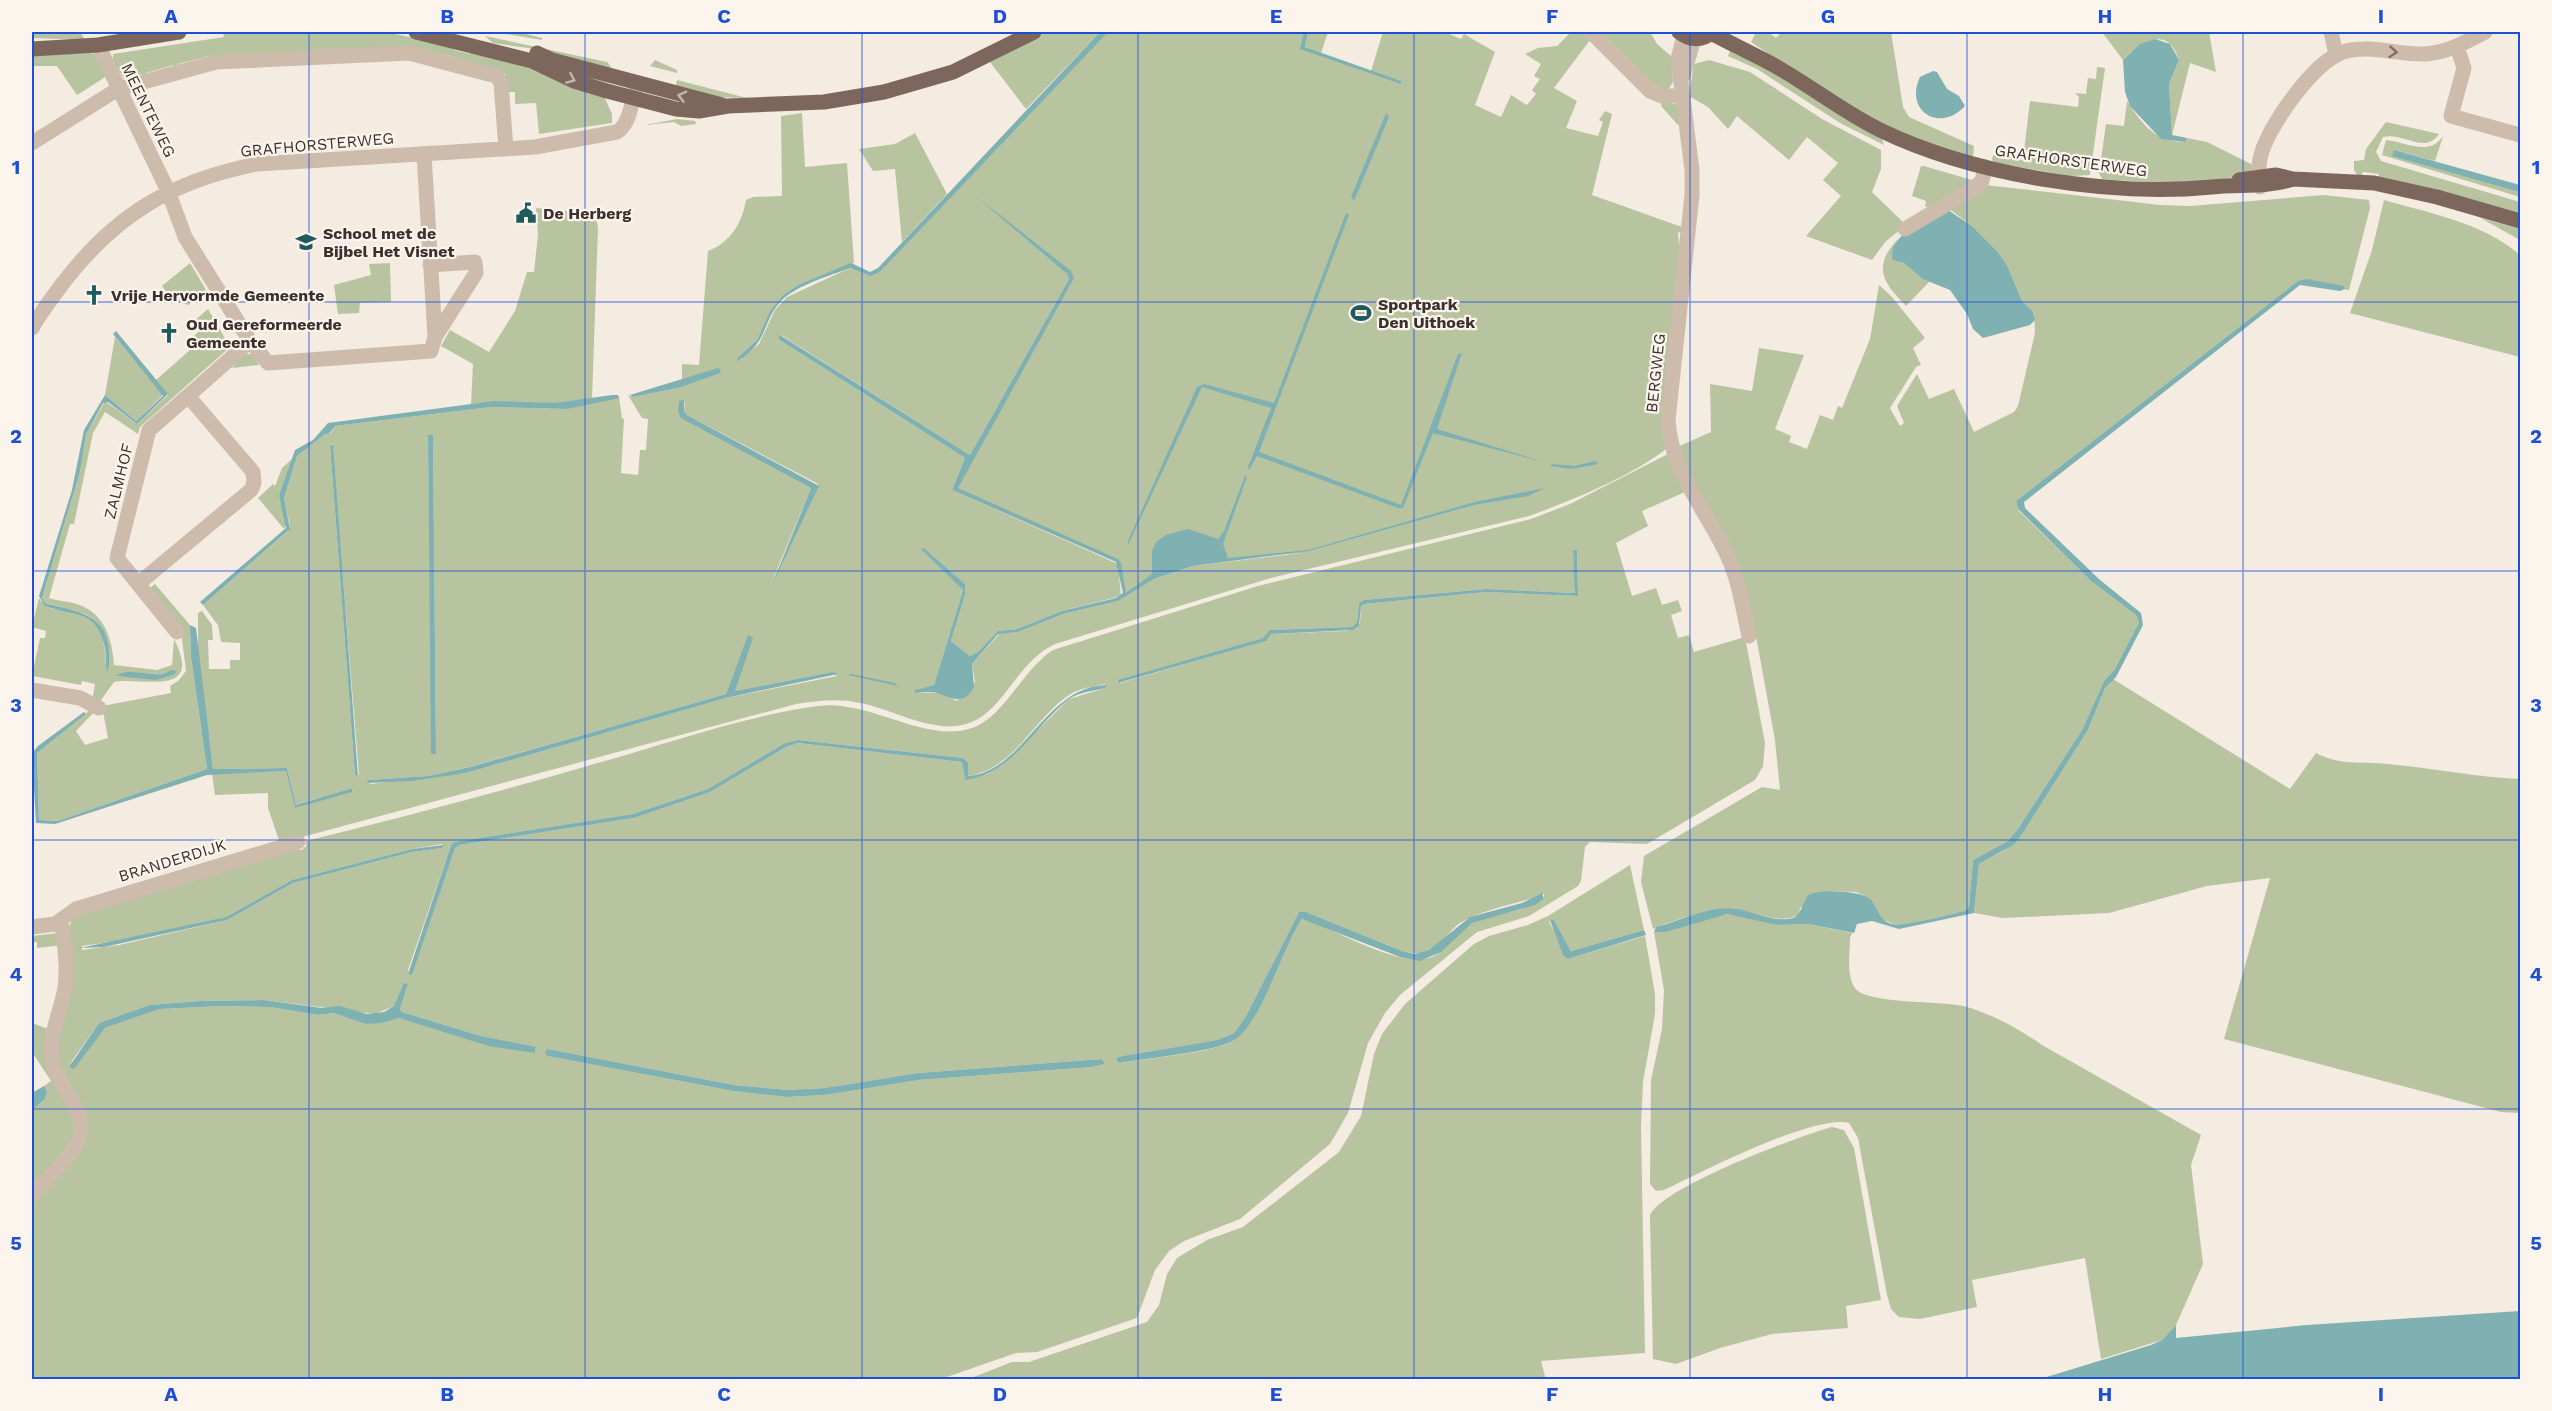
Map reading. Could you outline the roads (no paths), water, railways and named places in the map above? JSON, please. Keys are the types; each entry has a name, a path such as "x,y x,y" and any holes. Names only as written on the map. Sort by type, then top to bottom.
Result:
{"main road":[{"path":"32,49 98,45 179,32"},
{"path":"416,32 532,61 574,81 635,91 676,109 699,111 728,106 824,102 885,92 953,72 1034,32"},
{"path":"1686,35 1712,32"},
{"name":"GRAFHORSTERWEG","path":"1712,32 1767,62 1839,108 1881,130 1929,150 1985,167 2045,178 2142,189 2184,189 2225,185 2260,181 2276,175 2293,179 2374,183 2437,197 2520,221"},
{"name":"GRAFHORSTERWEG","path":"1729,32 1758,50 1767,62"}],"street":[{"path":"1591,32 1650,91 1662,96 1683,96"},
{"path":"2331,32 2336,55"},
{"path":"2260,181 2262,153 2283,113 2309,79 2336,55 2355,50 2428,54 2457,47 2485,32"},
{"name":"BERGWEG","path":"1686,35 1679,52 1692,171 1692,195 1668,420 1669,438 1671,450 1683,475 1728,556 1749,636"},
{"name":"MEENTEWEG","path":"98,45 168,191 185,237 250,341 268,363 431,351 435,337"},
{"path":"2457,47 2464,68 2451,116 2520,135"},
{"path":"32,143 118,88 216,62 409,53 496,76 501,83 506,149"},
{"name":"GRAFHORSTERWEG","path":"34,320 106,234 134,211 168,191 215,172 257,165 535,147 617,132 623,128 635,91"},
{"path":"424,154 435,337"},
{"name":"GRAFHORSTERWEG","path":"1905,229 1974,188 1982,181 1985,167"},
{"path":"430,265 475,262 476,273 435,337"},
{"path":"138,584 251,490 254,483 253,472 188,396 250,341"},
{"name":"ZALMHOF","path":"177,632 117,558 149,430 188,396"},
{"path":"32,690 80,698 99,708"},
{"name":"BRANDERDIJK","path":"32,927 56,924 76,909 298,842"},
{"path":"32,1195 74,1148 80,1130 78,1109 58,1078 52,1060 54,1035 67,972 61,920"}],"water":[{"path":"1100,32 1108,32 880,272 870,276 850,268 788,295 775,309 755,346 738,361 737,358 757,340 770,311 783,295 798,285 851,263 870,272 878,268"},
{"path":"1304,32 1308,32 1305,47 1401,81 1401,84 1300,49"},
{"path":"2155,39 2170,44 2179,60 2169,84 2172,135 2187,138 2185,142 2161,139 2130,106 2125,92 2123,60 2140,44"},
{"path":"1933,71 1937,72 1947,89 1959,96 1965,106 1945,118 1935,118 1927,114 1920,108 1917,99 1916,89 1920,77"},
{"path":"1386,113 1389,117 1354,201 1351,197"},
{"path":"2394,150 2520,185 2520,192 2392,156"},
{"path":"971,192 1071,271 1074,278 958,488 1118,559 1121,563 1126,593 1152,574 1152,551 1156,542 1166,535 1188,529 1218,539 1224,531 1245,476 1247,477 1223,544 1228,558 1308,550 1475,502 1545,488 1528,496 1475,505 1309,551 1193,566 1156,578 1118,601 1063,614 1018,632 998,634 972,664 974,687 963,698 955,699 934,693 915,693 915,690 934,685 963,590 921,549 924,548 965,584 965,595 951,641 970,656 978,652 998,631 1017,629 1062,611 1116,598 1123,593 1116,562 952,490 965,458 778,339 780,335 970,455 1069,279 1067,274"},
{"path":"1948,210 1972,226 1998,252 2007,265 2022,301 2033,312 2035,320 2030,325 1983,338 1973,329 1967,314 1950,290 1923,279 1904,263 1893,260 1892,251 1903,236 1921,223"},
{"path":"1346,213 1349,215 1259,452 1401,505 1458,354 1462,353 1437,429 1547,463 1433,433 1403,508 1398,508 1257,456 1249,470 1248,467 1271,408 1202,387 1128,545 1197,387 1204,384 1274,403"},
{"path":"2307,279 2344,286 2345,289 2340,291 2300,285 2024,502 2025,508 2100,580 2141,613 2143,625 2116,677 2105,688 2088,730 2021,836 2013,845 1979,864 1974,913 1899,929 1872,921 1857,924 1854,933 1808,924 1778,925 1727,914 1666,932 1654,932 1656,927 1701,912 1728,908 1777,919 1793,918 1800,911 1808,895 1822,892 1850,892 1866,897 1874,903 1884,920 1892,924 1927,920 1965,911 1969,907 1973,860 2008,841 2018,829 2082,730 2104,681 2115,669 2139,622 2136,615 2091,581 2018,509 2016,501 2298,281"},
{"path":"116,331 168,394 137,424 108,402 103,403 86,435 80,472 42,598 45,603 77,611 95,620 106,637 109,649 107,672 104,644 94,624 88,618 44,605 39,596 72,490 84,430 105,395 136,421 163,396 113,334"},
{"path":"718,368 721,370 720,373 682,387 633,397 630,395"},
{"path":"618,395 619,398 568,409 491,407 335,426 330,433 297,456 284,498 290,529 203,605 200,602 286,528 279,495 295,450 313,440 328,423 494,401 555,403"},
{"path":"684,400 684,411 687,415 819,486 772,585 811,488 681,418 678,411 679,401"},
{"path":"428,435 433,435 436,754 431,754"},
{"path":"330,445 333,445 358,776 355,775"},
{"path":"1595,461 1598,464 1572,469 1550,466 1552,464 1575,466"},
{"path":"1573,550 1577,550 1578,596 1486,592 1364,604 1361,606 1359,626 1353,630 1271,634 1266,641 1118,683 1118,680 1263,638 1270,630 1352,627 1357,622 1359,603 1364,600 1486,589 1575,593"},
{"path":"190,625 196,628 213,769 287,768 296,805 349,789 352,789 352,792 295,808 286,771 207,775 55,824 36,823 32,753 84,712 86,714 37,753 39,820 58,821 207,769 191,657"},
{"path":"748,635 753,638 735,691 832,672 838,674 726,698 466,773 412,781 367,783 368,780 428,776 470,767 726,694"},
{"path":"176,671 175,674 156,680 116,676 128,672 158,674"},
{"path":"848,675 895,683 898,686"},
{"path":"1106,685 1105,688 1082,693 1069,699 1010,759 997,769 982,776 965,780 962,762 798,743 786,747 710,792 634,818 459,845 455,848 412,975 408,974 451,845 454,842 633,814 708,789 785,743 798,740 963,758 968,763 968,776 987,771 1004,760 1066,700 1085,689"},
{"path":"443,845 442,848 412,852 293,883 227,920 104,947 80,948 226,917 292,880 412,849"},
{"path":"1542,893 1544,899 1535,905 1472,923 1441,952 1420,961 1400,957 1302,919 1253,1020 1233,1041 1179,1054 1120,1063 1116,1060 1117,1057 1217,1040 1234,1033 1246,1016 1299,912 1306,912 1402,951 1415,954 1429,950 1470,917 1522,903"},
{"path":"1550,920 1554,920 1571,951 1644,930 1646,935 1568,959 1563,955"},
{"path":"404,983 408,984 400,1009 402,1012 481,1036 533,1046 536,1047 535,1053 489,1046 399,1018 365,1024 334,1013 318,1015 270,1007 222,1006 160,1009 105,1028 74,1069 69,1067 99,1023 149,1005 264,1000 322,1008 340,1006 367,1014 384,1012 394,1006"},
{"path":"548,1049 734,1085 788,1090 824,1088 918,1073 1102,1059 1105,1064 1092,1067 919,1080 825,1095 788,1097 733,1091 547,1056 545,1052"},
{"path":"44,1086 47,1091 45,1099 32,1110 32,1093"},
{"path":"2520,1311 2520,1379 2040,1379 2151,1345 2162,1340 2176,1325 2176,1338 2307,1325"}],"place":[{"name":"De Herberg","path":"526,213"},
{"name":"School met de Bijbel Het Visnet","path":"306,242"},
{"name":"Vrije Hervormde Gemeente","path":"94,295"},
{"name":"Sportpark Den Uithoek","path":"1361,313"},
{"name":"Oud Gereformeerde Gemeente","path":"169,333"}]}
